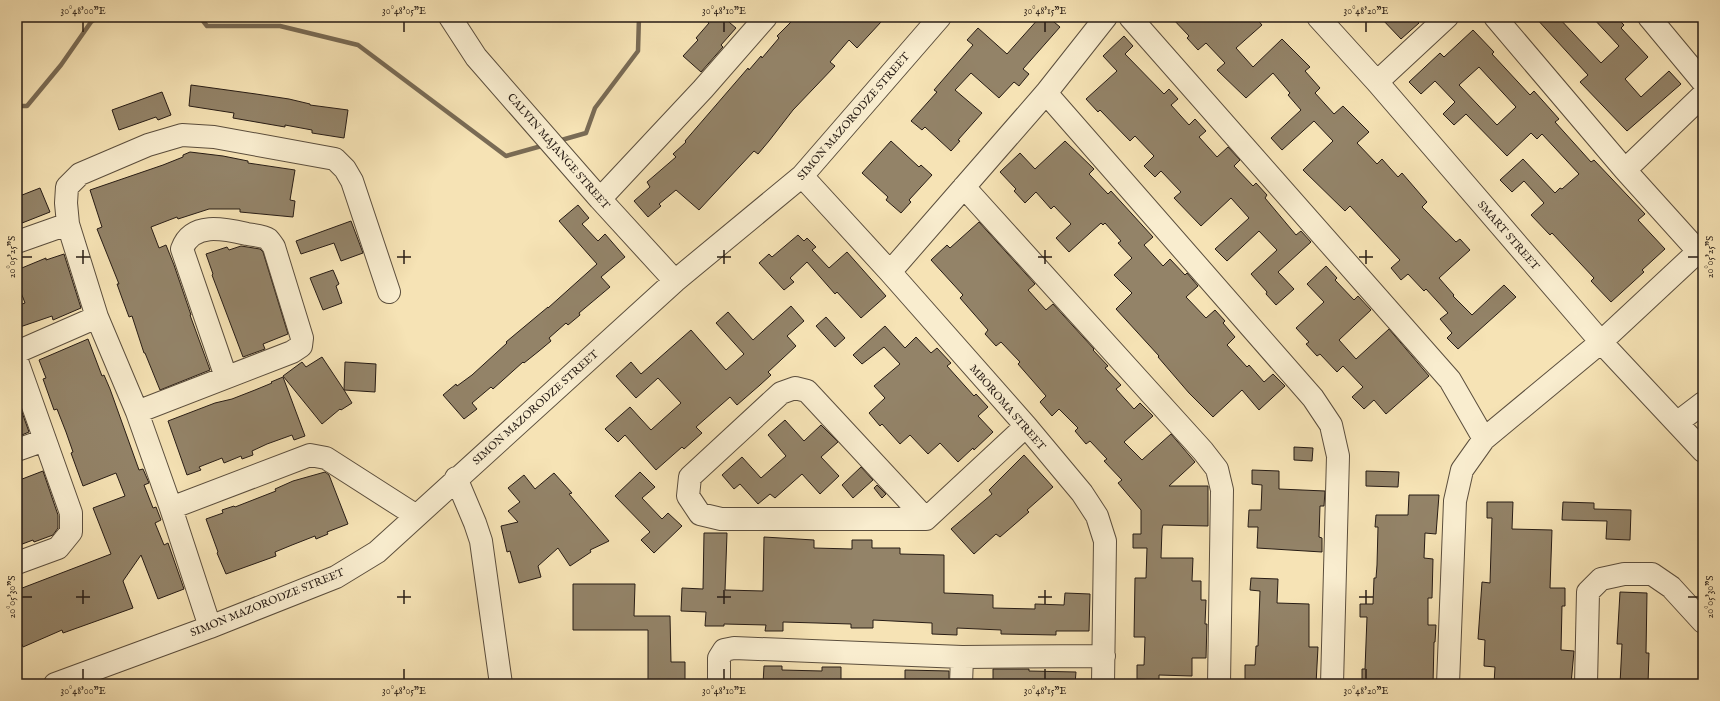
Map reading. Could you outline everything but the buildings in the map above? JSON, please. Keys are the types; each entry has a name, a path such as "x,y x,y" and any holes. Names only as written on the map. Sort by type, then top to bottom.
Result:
{"street":[{"name":"CALVIN MAJANGE STREET","path":"450,17 476,57 540,128 600,199 675,281"},
{"path":"600,199 703,89 766,17"},
{"name":"SIMON MAZORODZE STREET","path":"55,684 210,627 336,577 377,552 415,515 675,281 802,176 940,17"},
{"path":"890,272 1046,94 1106,17"},
{"path":"1130,17 1450,380 1484,439"},
{"name":"SMART STREET","path":"1318,17 1377,82 1601,342 1678,422 1703,451"},
{"path":"1377,82 1447,17"},
{"path":"1448,684 1455,501 1462,470 1484,439 1601,342 1701,250 1625,170 1495,17"},
{"path":"1649,17 1703,82"},
{"path":"1046,94 1313,398 1331,425 1338,456 1332,684"},
{"path":"1625,170 1703,95"},
{"path":"210,627 172,508 137,412 97,317 68,224 66,203 67,187 80,174 148,145 182,135 214,137 335,159 345,169 352,181 389,292"},
{"name":"MBOROMA STREET","path":"802,176 890,272 1026,426 1082,493 1097,516 1105,542 1103,684"},
{"path":"964,187 1203,451 1217,469 1222,490 1219,684"},
{"path":"17,242 68,224"},
{"path":"137,412 292,352 301,346 302,338 274,247 267,238 220,228 204,230 192,236 184,242 182,249 226,377"},
{"path":"17,352 97,317"},
{"path":"17,360 71,513 71,532 58,548 17,563"},
{"path":"926,520 807,391 795,388 781,393 690,477 688,496 700,514 721,519 926,520 1026,426"},
{"path":"1678,422 1703,403"},
{"path":"17,450 45,440"},
{"path":"172,508 310,455 326,458 415,515"},
{"path":"456,478 475,523 481,542 501,684"},
{"path":"1586,684 1588,592 1601,579 1624,574 1652,574 1671,587 1703,622"},
{"path":"719,684 719,658 724,650 734,648 962,657 1104,656"},
{"path":"961,684 962,657"}],"waterway":[{"path":"17,106 27,106 61,65 91,22 98,17"},
{"path":"200,17 207,26 280,26 358,45 506,156 545,145"},
{"path":"558,141 586,133 595,108 638,51 639,17"}]}
